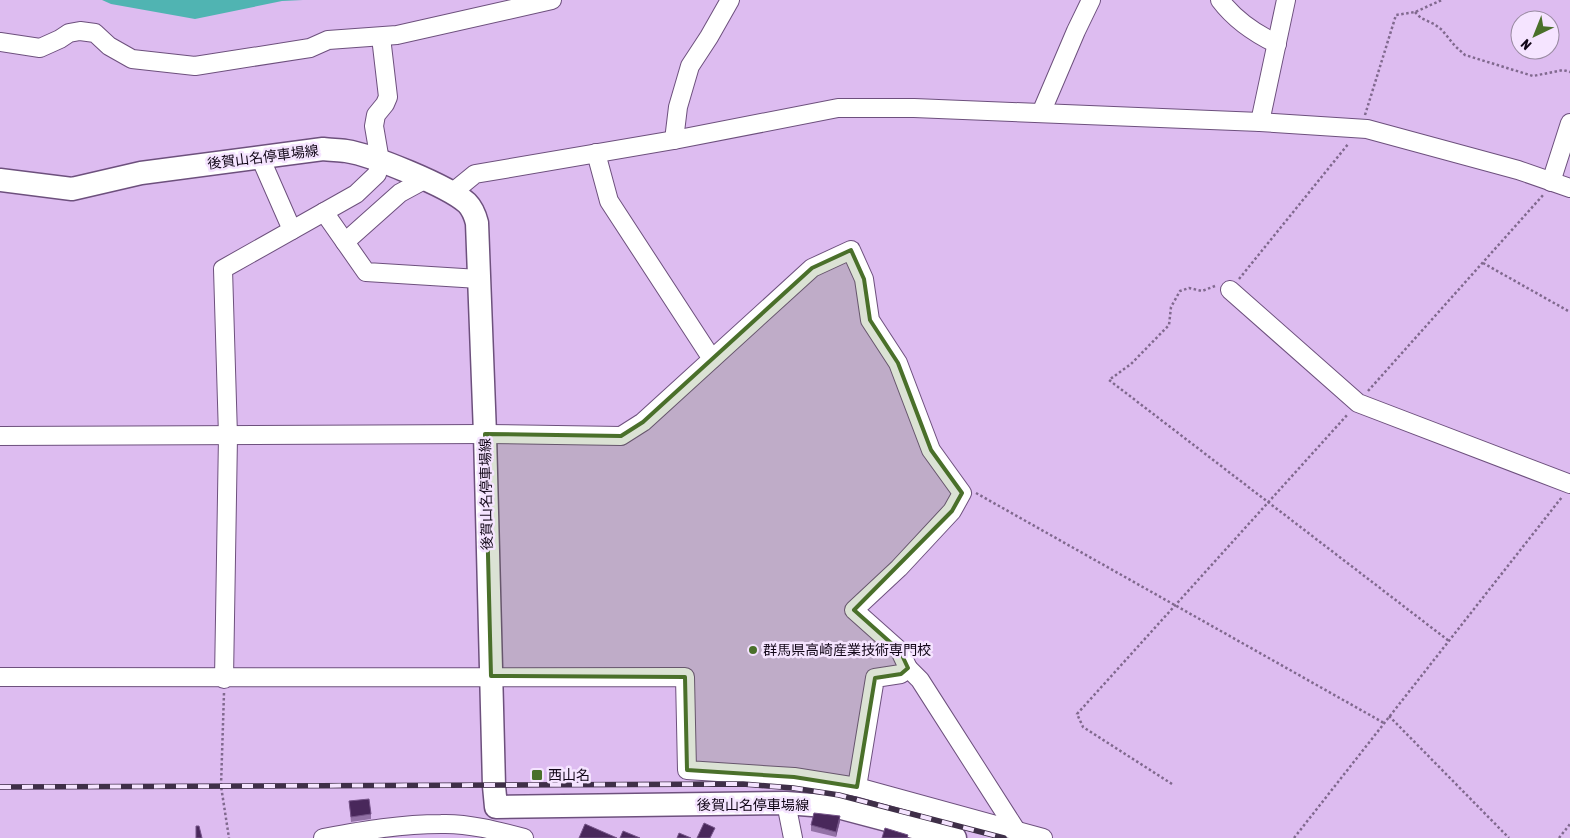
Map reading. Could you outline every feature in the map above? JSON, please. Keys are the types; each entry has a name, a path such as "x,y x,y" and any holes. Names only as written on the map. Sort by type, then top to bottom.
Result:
{"main road":[{"name":"後賀山名停車場線","path":"0,180 72,189 141,173 323,149 347,151 380,162 453,192 468,204 474,212 477,223 496,807 786,803 838,807 954,838"}],"street":[{"path":"0,42 40,48 69,33 80,31 95,33 109,46 132,59 195,66 310,48 328,40 397,35 552,0"},
{"path":"674,140 678,107 690,66 730,0"},
{"path":"1041,113 1091,0"},
{"path":"1220,0 1235,18 1259,35 1277,44"},
{"path":"1260,122 1286,0"},
{"path":"224,679 228,436 223,269 356,194 377,174 380,162 374,126 376,116 388,97 381,37"},
{"path":"453,192 475,174 674,140 838,108 914,108 1041,113 1260,122 1367,129 1518,170 1558,184 1570,123"},
{"path":"596,152 609,201 712,359"},
{"path":"260,157 292,230"},
{"path":"345,242 400,193 424,180"},
{"path":"324,212 366,272 479,279"},
{"path":"0,436 485,434 621,436 643,422 812,268 851,250 864,279 870,320 898,363 931,450 962,493 952,511 899,568 854,610 900,651 908,668 920,680 1016,830"},
{"path":"1230,290 1358,403 1567,489"},
{"path":"857,787 875,678 901,674 908,668"},
{"path":"0,677 224,679 491,676 685,677 687,770 794,777 857,787 1043,838"},
{"path":"786,803 793,838"},
{"path":"495,834 496,807"},
{"path":"322,838 385,826 433,824 443,824 524,838"}],"path":[{"path":"1442,0 1415,12 1396,15 1360,129 1230,290 1216,286 1202,291 1189,288 1180,291 1171,306 1169,325 1130,364 1109,380 1449,641"},
{"path":"1415,12 1421,18 1442,30 1465,55 1533,76 1563,70 1570,72"},
{"path":"1172,784 1083,727 1077,714 1483,263 1558,184"},
{"path":"1483,263 1570,312"},
{"path":"1294,838 1567,489"},
{"path":"962,493 974,492 1384,723"},
{"path":"224,679 221,786 229,838"},
{"path":"1389,716 1509,838"},
{"path":"1559,838 1570,824"}],"highlighted area":[{"path":"851,250 864,279 870,320 898,363 931,450 962,493 952,511 854,610 900,651 908,668 901,674 875,678 857,787 794,777 687,770 685,677 491,676 485,434 621,436 643,422 812,268"}],"shaded area":[{"path":"102,0 303,0 282,1 195,19 111,4"}],"building":[{"path":"369,799 371,814 351,817 349,801"},
{"path":"814,813 840,816 836,832 811,825"},
{"path":"704,823 715,828 710,838 697,838"},
{"path":"585,824 617,838 579,838"},
{"path":"196,826 199,826 202,838 196,838"},
{"path":"885,828 908,835 907,838 882,838"},
{"path":"623,831 640,838 620,838"},
{"path":"679,833 691,838 677,838"}],"railway":[{"path":"0,787 743,784 793,788 839,795 1004,838"}],"place":[{"name":"群馬県高崎産業技術専門校","path":"753,650"},
{"name":"西山名","path":"537,775"}]}
